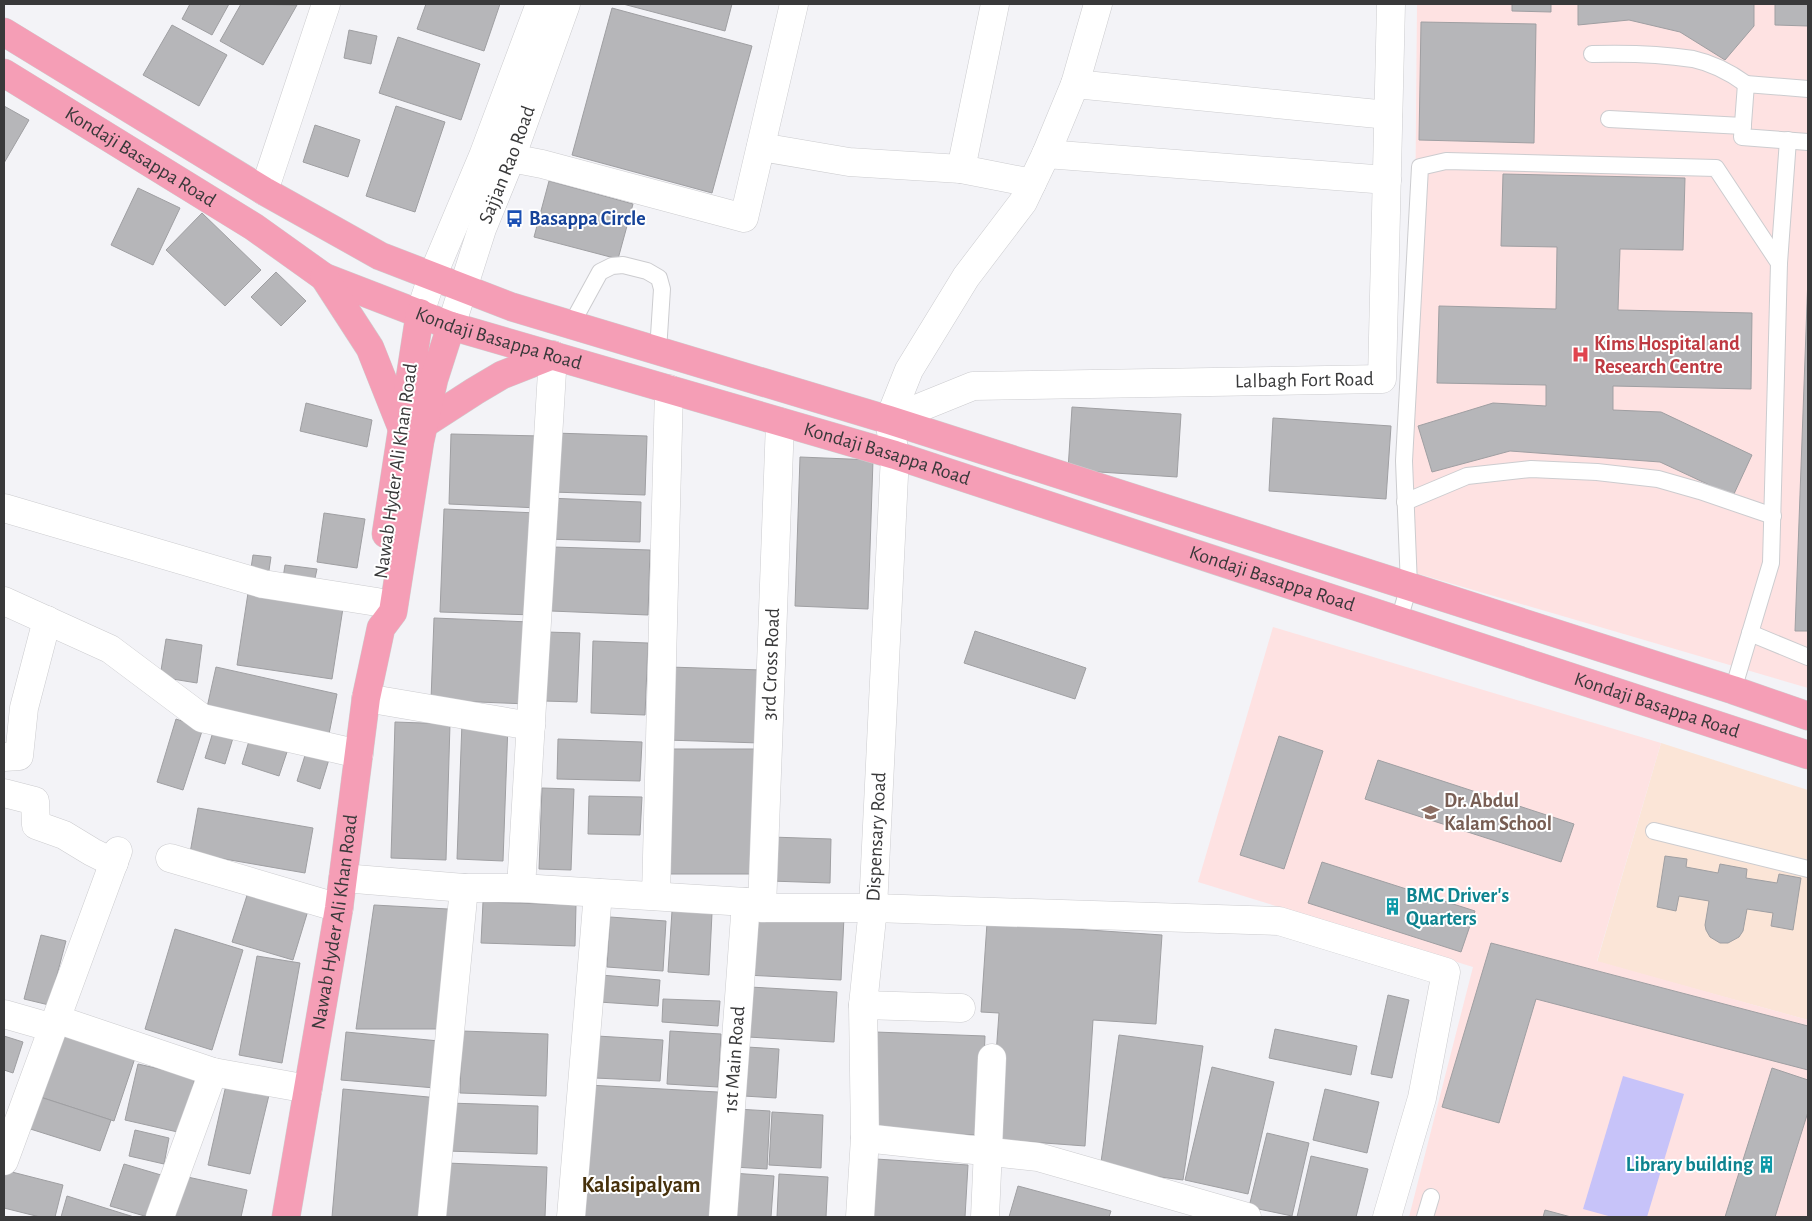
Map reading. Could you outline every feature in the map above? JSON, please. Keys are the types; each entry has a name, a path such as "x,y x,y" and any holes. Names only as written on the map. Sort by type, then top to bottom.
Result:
{"main road":[{"name":"Kondaji Basappa Road","path":"4,32 264,191 380,256 462,289 512,307 889,420 1734,690 1808,716"},
{"name":"Kondaji Basappa Road","path":"4,73 254,227 324,277 451,326 895,455 1808,755"},
{"path":"324,277 370,348 413,426 474,390 553,355"},
{"name":"Nawab Hyder Ali Khan Road","path":"286,1217 339,908 366,698 381,628 393,612 408,508 420,313"},
{"name":"Nawab Hyder Ali Khan Road","path":"381,628 376,608 413,426 434,379 451,326"}],"street":[{"path":"264,191 326,4"},
{"path":"420,313 432,276 483,156 540,4"},
{"name":"Sajjan Rao Road","path":"451,326 488,211 511,158 566,4"},
{"path":"511,158 542,164 744,218 794,4"},
{"path":"961,169 995,4"},
{"path":"889,420 910,370 966,277 1024,202 1075,84 1098,4"},
{"name":"Lalbagh Fort Road","path":"889,420 974,386 1382,379 1391,4"},
{"path":"1075,84 1388,115"},
{"path":"761,147 849,162 961,169 1032,183"},
{"path":"1046,154 1387,180"},
{"path":"521,888 553,355"},
{"path":"656,896 669,389"},
{"name":"Dispensary Road","path":"860,1217 865,1138 863,1006 873,908 895,455 889,420"},
{"name":"3rd Cross Road","path":"754,905 780,422"},
{"path":"4,508 263,584 377,602"},
{"path":"4,601 110,650 202,718 359,754"},
{"path":"4,756 19,756 24,708 47,620"},
{"path":"366,698 531,726"},
{"path":"4,793 34,801 36,825 64,835 92,852 116,857 4,1161"},
{"path":"170,858 339,908"},
{"path":"343,878 464,888 521,888 656,896 754,905 1279,921 1446,972 1422,1098 1387,1217"},
{"path":"432,1217 464,888"},
{"path":"571,1217 598,893"},
{"name":"1st Main Road","path":"723,1217 754,905"},
{"path":"863,1006 961,1008"},
{"path":"4,1014 54,1023 213,1072 308,1089"},
{"path":"986,1217 992,1058"},
{"path":"160,1217 213,1072"},
{"path":"865,1138 1038,1157 1246,1217"}],"lane":[{"path":"1592,54 1622,53 1694,60 1731,74 1746,84 1808,89"},
{"path":"1746,84 1742,137 1808,142"},
{"path":"1610,119 1743,126"},
{"path":"1734,690 1771,563 1779,263 1788,140"},
{"path":"1399,620 1409,586 1404,461 1420,167 1446,162 1716,168 1779,263"},
{"path":"571,325 600,272 612,266 623,265 647,271 659,278 662,289 658,351"},
{"path":"1406,502 1467,476 1531,469 1597,472 1658,479 1773,516"},
{"path":"1750,633 1808,657"},
{"path":"1654,831 1808,868"},
{"path":"1425,1217 1431,1197"}],"shaded area":[{"path":"1417,4 1808,4 1808,688 1412,572"},
{"path":"1273,627 1661,743 1597,961 1808,1020 1808,1217 1409,1217 1473,967 1198,882"},
{"path":"1661,743 1808,790 1808,1020 1597,962"},
{"path":"1623,1076 1684,1094 1647,1217 1612,1217 1583,1209"}],"building":[{"path":"190,4 229,4 212,35 182,19"},
{"path":"241,4 297,5 263,65 220,41"},
{"path":"426,4 500,4 484,51 417,29"},
{"path":"623,4 732,4 725,31"},
{"path":"1512,4 1551,4 1551,12 1512,11"},
{"path":"1578,4 1754,4 1754,26 1725,60 1680,32 1629,20 1578,25"},
{"path":"1775,4 1808,4 1808,26 1775,25"},
{"path":"612,8 752,46 712,193 572,155"},
{"path":"1421,22 1536,24 1534,143 1419,140"},
{"path":"172,25 227,55 199,106 143,75"},
{"path":"349,30 377,36 371,64 344,58"},
{"path":"398,37 480,64 461,120 379,93"},
{"path":"4,106 29,120 4,163"},
{"path":"396,106 445,122 415,212 366,196"},
{"path":"315,125 360,140 348,177 303,162"},
{"path":"1503,174 1685,178 1683,250 1620,249 1618,310 1752,313 1751,389 1613,386 1613,410 1661,412 1752,455 1733,496 1660,462 1510,451 1432,472 1418,426 1493,403 1546,406 1546,385 1437,383 1439,306 1556,309 1557,247 1501,246"},
{"path":"549,181 633,204 618,259 534,237"},
{"path":"138,188 180,208 153,265 111,245"},
{"path":"202,213 261,270 225,306 166,250"},
{"path":"276,272 306,301 281,326 251,297"},
{"path":"1808,276 1808,631 1795,631"},
{"path":"306,403 372,420 367,447 300,431"},
{"path":"1072,407 1181,414 1177,477 1068,470"},
{"path":"1273,418 1391,426 1386,499 1269,491"},
{"path":"554,433 647,436 645,495 552,492"},
{"path":"451,434 541,436 539,508 449,504"},
{"path":"800,457 873,460 868,609 795,606"},
{"path":"548,498 641,502 640,542 547,539"},
{"path":"444,509 537,513 534,615 440,612"},
{"path":"324,513 365,519 357,568 317,562"},
{"path":"553,547 650,550 648,615 551,611"},
{"path":"253,555 271,557 268,577 250,575"},
{"path":"285,565 317,569 314,583 283,578"},
{"path":"248,593 343,608 332,679 237,665"},
{"path":"434,618 530,622 527,704 431,700"},
{"path":"975,631 1086,668 1075,699 964,663"},
{"path":"546,632 580,633 577,702 544,701"},
{"path":"166,639 202,645 197,683 160,677"},
{"path":"593,641 648,643 645,715 591,713"},
{"path":"216,667 337,694 328,739 206,712"},
{"path":"669,667 762,670 760,743 666,740"},
{"path":"176,719 203,728 183,790 157,782"},
{"path":"395,722 450,724 446,860 391,858"},
{"path":"462,722 508,724 503,861 457,859"},
{"path":"213,732 233,738 225,764 205,758"},
{"path":"1279,736 1323,751 1284,869 1240,855"},
{"path":"558,739 642,742 640,781 557,779"},
{"path":"249,741 287,752 279,776 242,764"},
{"path":"307,749 330,756 320,789 297,781"},
{"path":"666,749 761,749 760,874 665,874"},
{"path":"1378,760 1574,824 1561,862 1365,799"},
{"path":"542,788 574,789 571,870 539,869"},
{"path":"589,796 642,797 640,835 588,834"},
{"path":"198,808 313,828 305,873 190,853"},
{"path":"771,837 831,839 830,883 770,881"},
{"path":"1665,856 1687,859 1686,867 1718,873 1720,864 1747,869 1746,878 1777,883 1779,874 1801,878 1793,930 1771,926 1773,913 1747,909 1743,931 1739,937 1728,943 1720,943 1710,937 1706,930 1705,925 1709,901 1679,896 1676,911 1657,907"},
{"name":"BMC Driver's Quarters","path":"1322,862 1475,911 1461,952 1308,903"},
{"path":"250,886 310,904 293,960 232,942"},
{"path":"483,902 576,905 575,946 481,943"},
{"path":"374,905 448,909 438,1029 356,1029"},
{"path":"672,911 712,913 709,975 668,972"},
{"path":"749,912 844,917 841,980 746,975"},
{"path":"610,917 666,921 663,971 607,967"},
{"path":"987,923 1162,935 1156,1024 1093,1020 1085,1146 990,1139 999,1013 981,1012"},
{"path":"175,929 243,950 212,1050 145,1029"},
{"path":"41,935 66,941 49,1005 24,999"},
{"path":"1491,943 1808,1026 1808,1070 1536,999 1499,1123 1442,1107"},
{"path":"257,956 300,963 282,1063 239,1055"},
{"path":"601,975 660,980 658,1006 599,1002"},
{"path":"750,987 837,992 834,1042 748,1037"},
{"path":"1388,995 1409,1000 1392,1078 1371,1074"},
{"path":"663,999 720,1001 718,1026 662,1022"},
{"path":"1275,1029 1357,1046 1351,1075 1269,1058"},
{"path":"462,1031 548,1034 546,1096 460,1093"},
{"path":"670,1031 721,1034 718,1087 667,1084"},
{"path":"55,1032 135,1058 114,1121 34,1095"},
{"path":"346,1032 439,1041 435,1088 341,1080"},
{"path":"875,1032 985,1036 981,1135 872,1131"},
{"path":"1119,1035 1203,1046 1183,1180 1100,1169"},
{"path":"4,1036 23,1042 13,1073 4,1070"},
{"path":"597,1036 663,1040 660,1081 595,1078"},
{"path":"747,1047 779,1049 776,1098 744,1096"},
{"path":"138,1064 195,1077 182,1133 125,1120"},
{"path":"1212,1067 1274,1082 1248,1194 1185,1180"},
{"name":"Library building","path":"1772,1068 1808,1080 1808,1112 1775,1217 1725,1217"},
{"path":"226,1085 269,1095 250,1174 208,1165"},
{"path":"588,1085 718,1092 711,1217 581,1217"},
{"path":"343,1089 439,1098 428,1217 332,1217"},
{"path":"1325,1089 1379,1102 1367,1153 1313,1140"},
{"path":"34,1095 111,1120 100,1151 24,1127"},
{"path":"449,1103 538,1106 537,1154 447,1151"},
{"path":"737,1109 770,1111 767,1169 734,1167"},
{"path":"772,1112 823,1115 821,1168 769,1165"},
{"path":"135,1130 169,1138 164,1164 129,1156"},
{"path":"1267,1133 1309,1143 1292,1216 1249,1207"},
{"path":"1311,1156 1368,1169 1356,1217 1297,1217"},
{"path":"876,1159 968,1165 965,1217 872,1217"},
{"path":"446,1163 547,1167 545,1217 444,1217"},
{"path":"124,1164 161,1175 148,1217 110,1206"},
{"path":"4,1170 63,1185 55,1217 40,1217 4,1208"},
{"path":"732,1173 774,1176 771,1217 730,1217"},
{"path":"779,1174 828,1177 826,1217 777,1217"},
{"path":"183,1176 247,1190 241,1217 173,1217"},
{"path":"1018,1186 1111,1211 1109,1217 1009,1217"},
{"path":"67,1196 134,1217 61,1217"},
{"path":"1545,1210 1571,1217 1543,1217"}],"place":[{"name":"Basappa Circle","path":"515,219"},
{"name":"Kims Hospital and Research Centre","path":"1580,355"},
{"name":"Dr. Abdul Kalam School","path":"1430,813"},
{"name":"BMC Driver's Quarters","path":"1392,907"},
{"name":"Library building","path":"1767,1165"}],"district":[{"name":"Kalasipalyam","path":"641,1185"}]}
